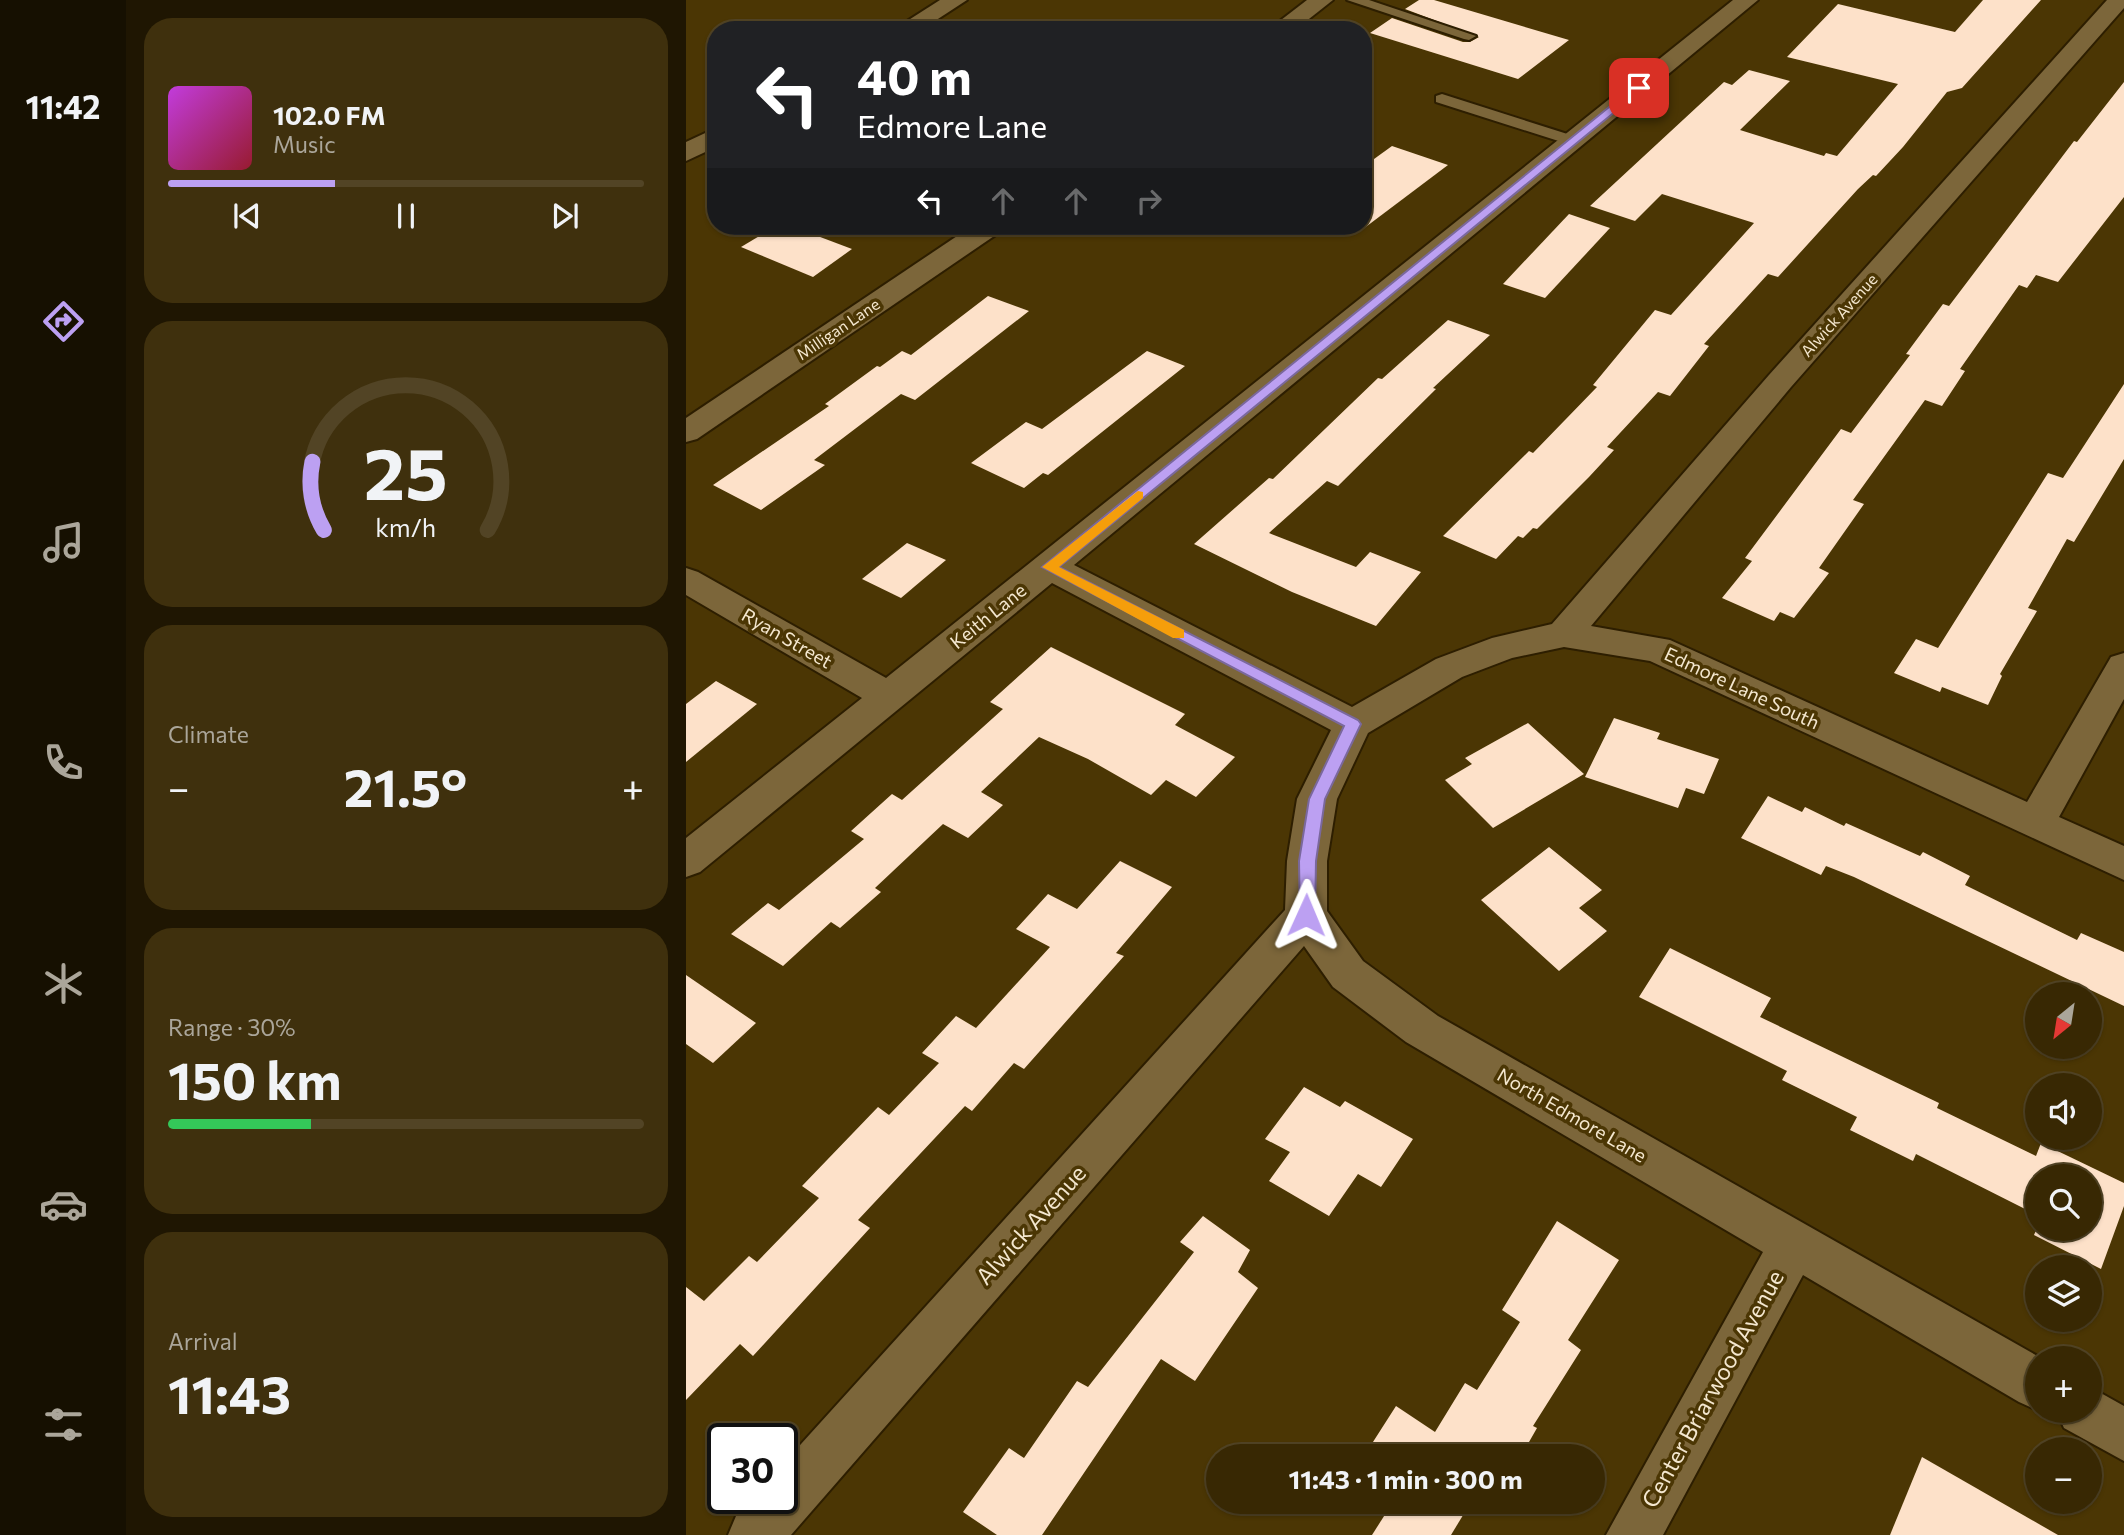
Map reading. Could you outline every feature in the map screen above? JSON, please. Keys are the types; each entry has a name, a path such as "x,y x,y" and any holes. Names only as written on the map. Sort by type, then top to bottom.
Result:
{"street":[{"path":"920,21 956,0"},
{"path":"1292,21 1322,0"},
{"name":"Keith Lane","path":"686,861 1747,0"},
{"name":"Alwick Avenue","path":"1564,634 1780,381 2119,0"},
{"path":"686,153 707,141"},
{"name":"Milligan Lane","path":"686,432 977,235"},
{"path":"1049,567 1353,724 1317,799 1307,861 1306,915"},
{"name":"Ryan Street","path":"686,580 888,696"},
{"name":"Edmore Lane South","path":"1353,724 1449,668 1505,647 1564,634 1657,649 2124,863"},
{"path":"2035,824 2124,666"},
{"name":"Alwick Avenue","path":"755,1535 1306,915"},
{"name":"North Edmore Lane","path":"1306,915 1348,974 1422,1029 2025,1377"},
{"name":"Center Briarwood Avenue","path":"1633,1535 1794,1244"},
{"path":"2102,1421 2124,1434"}],"lane":[{"path":"1354,0 1469,36"},
{"path":"1442,99 1574,141"}],"building":[{"path":"1419,0 1434,0 1569,40 1518,79 1372,34 1392,18 1463,42 1479,37 1405,9"},
{"path":"1983,0 2041,0 1962,88 1947,92 1903,147 1876,176 1873,175 1858,189 1778,277 1768,274 1704,344 1709,346 1670,396 1658,392 1607,447 1614,450 1537,529 1533,528 1523,538 1518,536 1496,559 1443,536 1529,451 1533,453 1597,387 1593,385 1655,310 1671,315 1754,223 1662,194 1635,221 1590,206 1724,82 1732,85 1749,70 1790,81 1740,130 1824,156 1826,153 1837,156 1898,84 1787,57 1838,4 1955,32"},
{"path":"2124,82 2124,197 2058,282 2036,275 2027,288 2019,285 1960,369 1965,371 1942,406 1925,400 1853,500 1864,504 1819,568 1829,573 1794,618 1780,612 1774,621 1722,598 1752,561 1745,558 1841,429 1851,433 1910,355 1906,354 1943,304 1949,306 2074,141 2077,142"},
{"path":"1392,146 1448,165 1372,222 1372,160"},
{"path":"1569,214 1610,228 1545,298 1503,284"},
{"path":"761,235 815,235 852,249 813,277 741,247"},
{"path":"988,296 1029,311 915,400 901,394 814,460 825,465 761,510 713,485 829,406 825,404 877,366 880,367 902,351 911,355"},
{"path":"1448,320 1490,335 1433,388 1436,389 1338,486 1327,481 1269,533 1356,567 1370,552 1421,572 1376,626 1292,592 1194,544 1269,478 1273,479 1378,378 1382,379"},
{"path":"1147,351 1185,366 1048,475 1043,473 1024,488 971,463 1026,422 1042,429"},
{"path":"2124,384 2124,459 2074,542 2067,539 2028,608 2037,611 2000,674 2002,676 1988,705 1942,687 1940,692 1894,673 1916,639 1938,648 2048,473 2063,478"},
{"path":"907,543 946,560 901,598 862,579"},
{"path":"1051,647 1185,714 1175,725 1235,757 1196,797 1166,780 1151,795 1088,759 1039,737 981,792 1003,805 968,838 943,824 875,888 881,892 840,928 831,922 783,966 731,934 768,903 779,910 864,839 851,831 892,794 902,800 1003,709 990,702"},
{"path":"716,681 757,704 686,762 686,704"},
{"path":"1614,718 1660,733 1657,739 1719,759 1704,794 1686,788 1678,808 1585,777"},
{"path":"1528,723 1584,774 1493,828 1445,780 1472,764 1465,758"},
{"path":"1768,796 1802,812 1805,807 1844,826 1846,823 1920,856 1923,852 1970,876 1965,885 2077,940 2081,933 2124,952 2124,1006 2102,995 2102,982 2074,982 1854,877 1826,866 1821,875 1741,838"},
{"path":"1549,847 1602,890 1579,908 1607,931 1559,971 1481,900"},
{"path":"1120,861 1172,887 1116,953 1124,956 1024,1069 1014,1063 972,1111 965,1106 858,1220 870,1228 753,1356 740,1344 686,1400 686,1287 704,1301 749,1256 757,1262 819,1198 802,1186 878,1107 889,1115 939,1063 922,1053 956,1016 976,1028 1050,947 1016,929 1048,894 1077,909"},
{"path":"1670,948 1771,998 1760,1017 1939,1103 1937,1108 2036,1156 2038,1150 2056,1150 2085,1164 2025,1164 2025,1209 1916,1154 1913,1161 1850,1130 1857,1117 1782,1080 1787,1071 1639,997"},
{"path":"686,975 756,1023 713,1063 686,1044"},
{"path":"1304,1087 1340,1107 1345,1101 1413,1139 1381,1187 1358,1174 1329,1216 1269,1181 1290,1152 1265,1139"},
{"path":"2102,1172 2124,1183 2124,1206 2102,1266 2102,1255 2073,1255 2046,1241 2102,1241"},
{"path":"1203,1216 1250,1250 1238,1272 1258,1288 1195,1381 1161,1359 1042,1535 997,1535 963,1512 1009,1448 1024,1458 1077,1381 1088,1387 1194,1252 1180,1242"},
{"path":"1557,1221 1619,1260 1568,1340 1581,1350 1533,1426 1537,1428 1528,1444 1372,1444 1396,1406 1435,1432 1465,1383 1477,1390 1520,1322 1502,1310"},
{"path":"1922,1457 2058,1535 1890,1535"},
{"path":"1385,1514 1464,1514 1451,1535 1372,1535"}],"slow traffic":[{"path":"1138,495 1049,567 1179,634"}],"route":[{"path":"1306,915 1307,861 1317,799 1353,724 1049,567 1639,88"}]}
